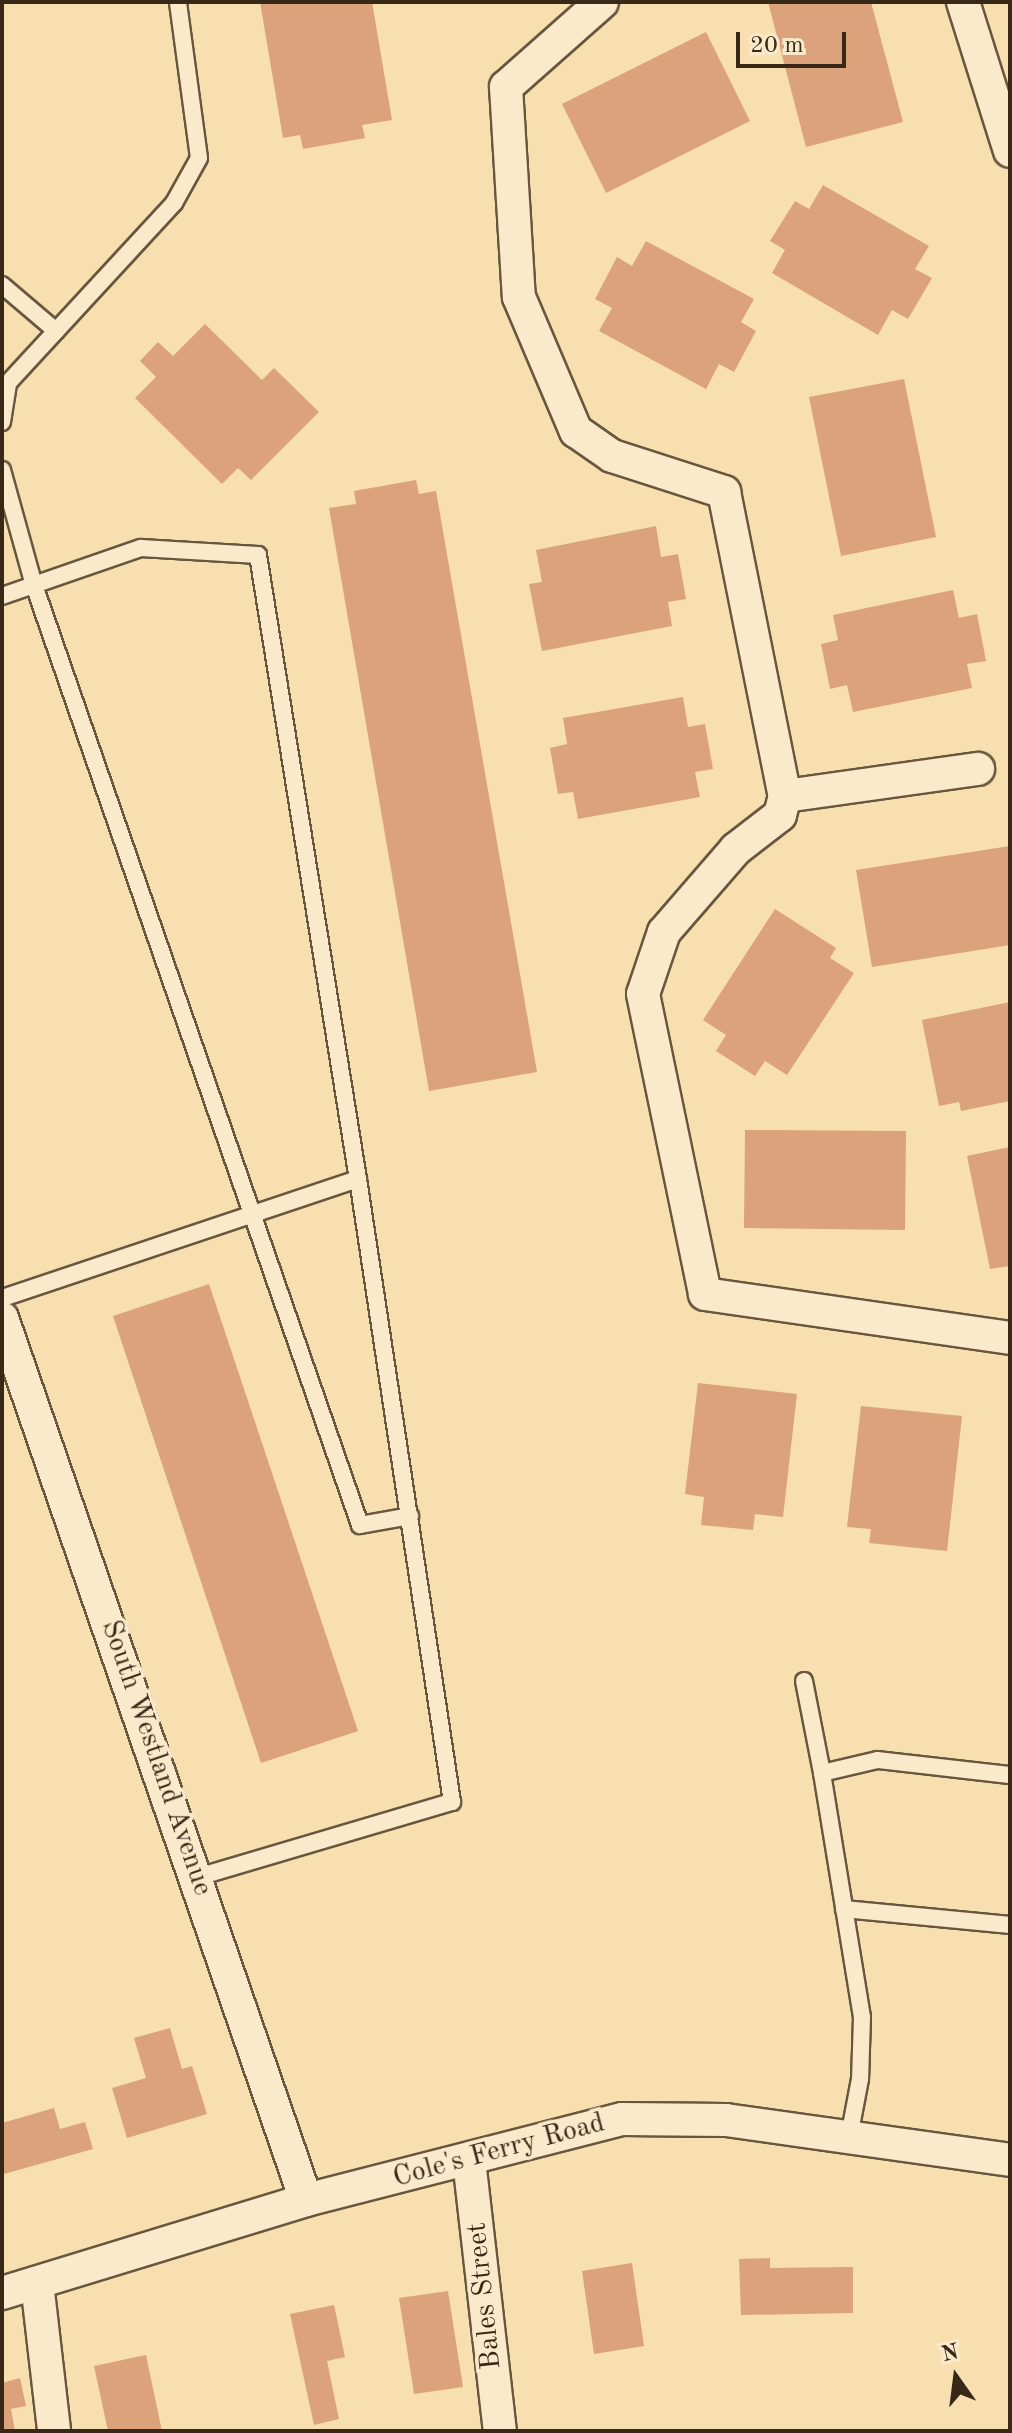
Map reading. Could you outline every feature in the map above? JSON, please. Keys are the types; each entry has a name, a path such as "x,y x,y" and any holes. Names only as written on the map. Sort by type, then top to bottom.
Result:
{"street":[{"path":"602,2 506,87 519,297 576,431 612,456 724,492 785,796 780,815 736,849 664,932 643,994 705,1294 1010,1338"},
{"path":"963,2 1010,151"},
{"path":"785,796 978,769"},
{"name":"South Westland Avenue","path":"2,1318 198,1877 306,2200"},
{"name":"Cole's Ferry Road","path":"2,2293 306,2200 622,2119 726,2120 1010,2160"},
{"name":"Bales Street","path":"469,2160 500,2431"},
{"path":"37,2283 54,2431"}],"lane":[{"path":"2,422 8,383 174,203 199,158 178,2"},
{"path":"2,285 56,331"},
{"path":"2,470 34,585 360,1525 410,1516"},
{"path":"2,596 141,548 258,555 410,1516 452,1802 198,1877"},
{"path":"2,1298 358,1179"},
{"path":"804,1681 862,2017 860,2079 849,2137"},
{"path":"822,1773 878,1760 1010,1775"},
{"path":"844,1909 1010,1925"}],"building":[{"path":"260,2 372,2 392,120 362,125 365,138 303,149 300,135 283,138"},
{"path":"768,2 871,2 903,122 806,147"},
{"path":"706,32 750,121 606,193 562,104"},
{"path":"823,185 929,246 915,269 932,278 908,319 892,310 878,335 772,273 785,250 770,241 795,201 809,209"},
{"path":"646,241 754,299 741,322 756,331 734,372 719,364 706,389 599,331 612,308 595,299 617,257 632,266"},
{"path":"205,324 262,380 274,368 319,412 251,480 238,468 222,484 135,398 156,377 140,361 158,342 173,356"},
{"path":"904,379 936,537 841,556 809,397"},
{"path":"416,480 419,494 436,491 537,1072 429,1091 329,508 356,504 354,491"},
{"path":"656,526 661,557 678,554 686,599 668,602 672,626 542,651 529,584 542,582 536,550"},
{"path":"953,590 959,618 977,614 986,661 967,664 972,688 853,712 847,685 830,689 821,644 838,640 833,615"},
{"path":"683,697 688,727 705,724 713,769 695,772 700,797 578,819 573,792 558,794 550,748 567,744 563,718"},
{"path":"1010,846 1010,945 872,967 856,870"},
{"path":"775,909 836,948 830,958 854,973 787,1075 765,1061 755,1076 716,1051 726,1035 703,1020"},
{"path":"1010,1002 1010,1101 961,1111 959,1102 939,1106 922,1020"},
{"path":"745,1130 906,1131 905,1230 744,1228"},
{"path":"1010,1147 1010,1266 990,1269 967,1156"},
{"path":"209,1284 358,1731 261,1763 113,1316"},
{"path":"698,1383 797,1394 783,1517 755,1514 753,1530 701,1525 704,1497 685,1494"},
{"path":"861,1406 962,1416 947,1551 869,1543 871,1529 847,1527"},
{"path":"170,2028 182,2069 192,2066 207,2114 127,2138 112,2088 146,2078 134,2038"},
{"path":"54,2108 60,2129 85,2122 93,2149 4,2174 2,2123"},
{"path":"770,2258 770,2268 853,2267 853,2313 741,2315 739,2259"},
{"path":"632,2263 644,2346 594,2354 582,2271"},
{"path":"448,2291 463,2387 414,2394 399,2298"},
{"path":"334,2305 345,2357 327,2361 339,2419 314,2425 290,2314"},
{"path":"146,2355 162,2431 108,2431 94,2366"},
{"path":"20,2378 26,2406 11,2409 15,2431 2,2431 2,2383"}]}
